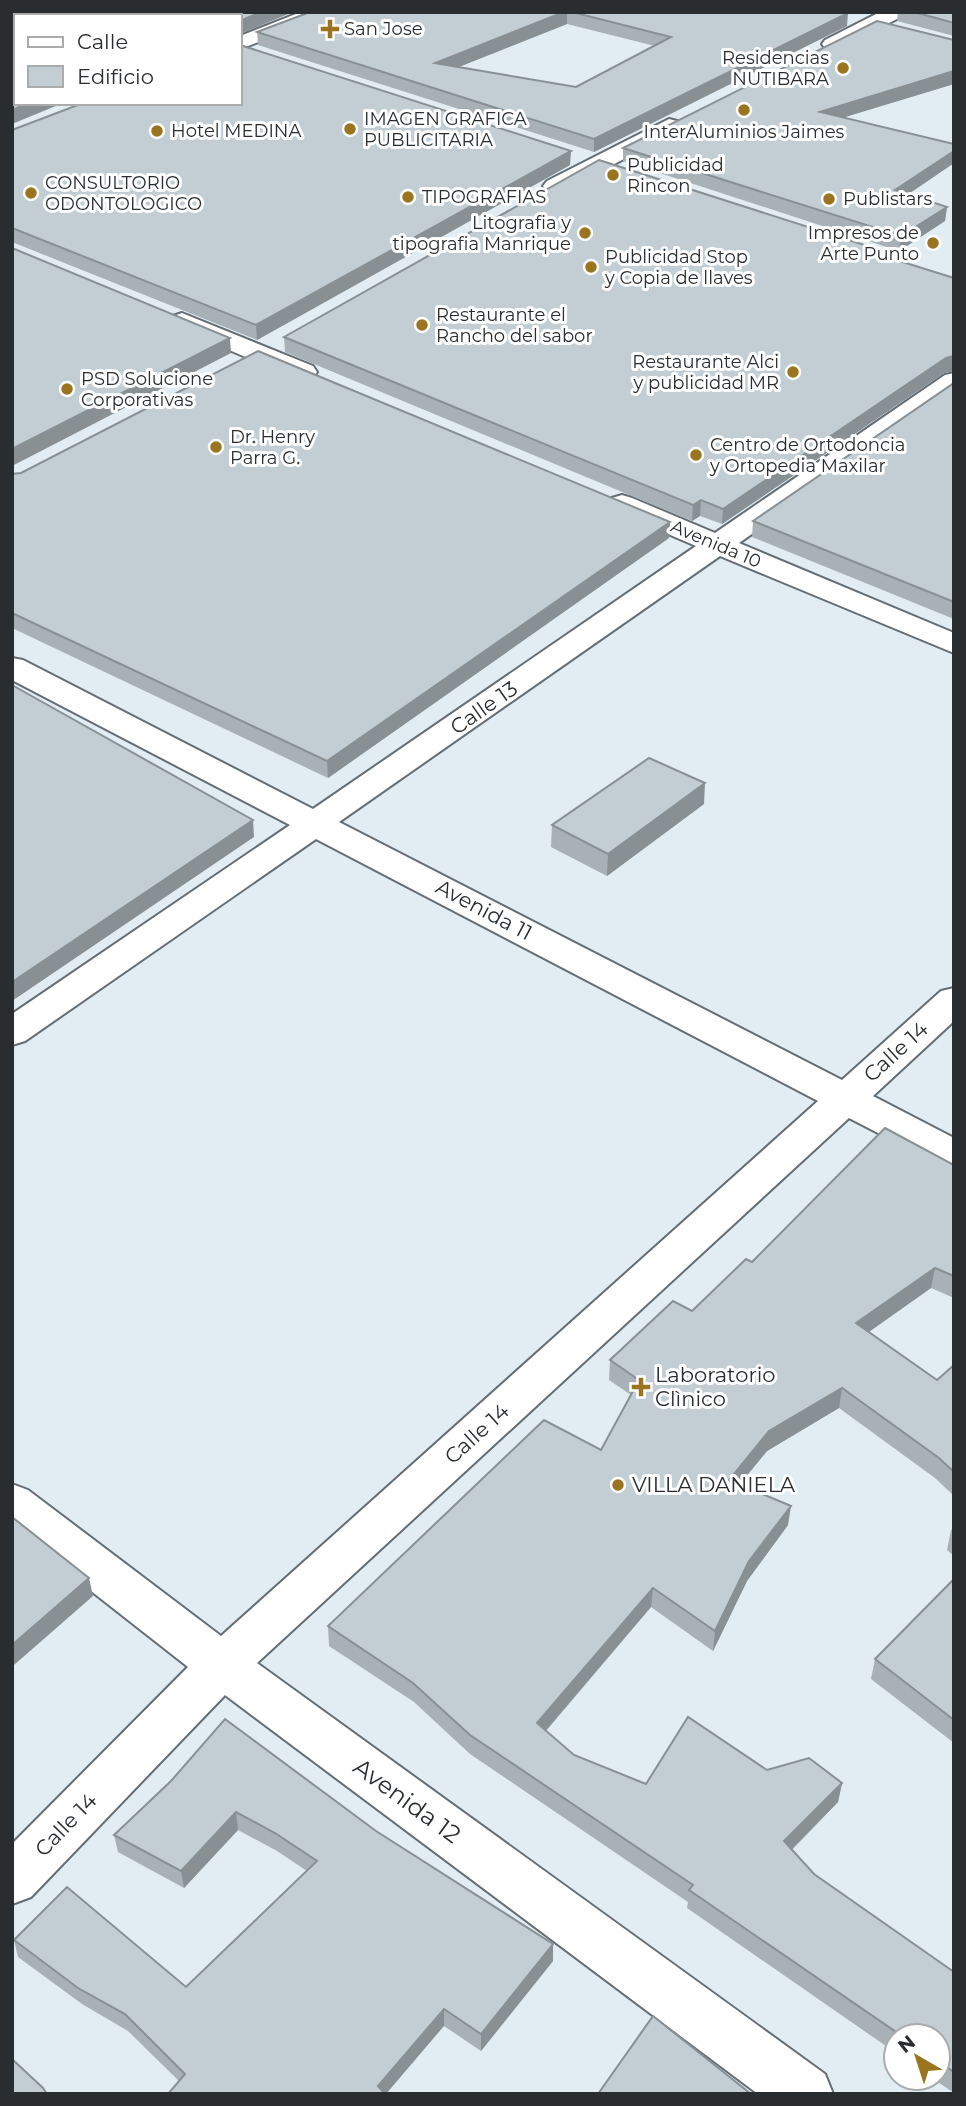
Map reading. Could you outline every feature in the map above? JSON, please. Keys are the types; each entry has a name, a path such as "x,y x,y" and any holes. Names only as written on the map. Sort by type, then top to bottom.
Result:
{"street":[{"path":"242,45 320,12"},
{"path":"841,15 872,24 901,23"},
{"path":"812,54 872,24"},
{"path":"242,47 266,56"},
{"path":"534,198 691,115"},
{"path":"568,155 621,173"},
{"path":"159,312 334,385"},
{"name":"Calle 13","path":"12,1032 318,824 954,381"},
{"name":"Avenida 10","path":"602,496 954,644"},
{"name":"Avenida 11","path":"12,667 954,1155"},
{"name":"Calle 14","path":"12,1880 222,1665 954,1000"},
{"name":"Avenida 12","path":"12,1503 222,1665 805,2094"}],"building":[{"path":"12,12 261,12 242,20 242,14 14,14 14,105 24,105 12,110"},
{"path":"310,12 564,12 435,63 576,87 671,37 572,12 848,13 594,139 257,32"},
{"path":"914,12 954,12 954,23"},
{"path":"877,21 954,40 954,71 820,112 954,144 954,151 895,190 947,207 901,236 623,148"},
{"path":"242,46 571,151 256,325 12,228 12,130 78,105 242,105"},
{"path":"599,160 880,250 874,253 954,278 954,356 946,358 723,509 701,500 693,505 284,337"},
{"path":"12,248 230,338 12,449"},
{"path":"258,351 670,522 327,761 12,613 12,474 21,473"},
{"path":"954,383 954,602 753,521"},
{"path":"12,685 253,820 12,982"},
{"path":"649,758 705,783 608,854 552,825"},
{"path":"885,1128 954,1165 954,1276 935,1268 856,1323 937,1380 954,1365 954,1472 939,1458 842,1388 769,1431 729,1480 791,1506 749,1561 715,1631 653,1588 537,1723 574,1755 646,1784 688,1717 767,1770 809,1758 842,1783 784,1841 814,1874 954,1972 954,2072 952,2022 882,2022 689,1890 693,1885 470,1735 413,1683 328,1626 544,1420 601,1450 639,1380 610,1360 673,1301 692,1311 746,1259 752,1262"},
{"path":"12,1517 89,1578 12,1645"},
{"path":"954,1579 954,1720 875,1659"},
{"path":"225,1719 376,1831 553,1944 481,2034 444,2009 378,2086 385,2094 168,2094 185,2074 125,2014 78,1988 14,1940 67,1887 186,1987 317,1861 275,1833 236,1812 181,1871 114,1835 171,1781"},
{"path":"653,2016 751,2094 598,2094"},
{"path":"12,2059 43,2088 47,2094 12,2094"}],"place":[{"name":"San Jose","path":"330,29"},
{"name":"Residencias NUTIBARA","path":"843,68"},
{"name":"InterAluminios Jaimes","path":"744,110"},
{"name":"IMAGEN GRAFICA PUBLICITARIA","path":"350,129"},
{"name":"Hotel MEDINA","path":"157,131"},
{"name":"Publicidad Rincon","path":"613,175"},
{"name":"CONSULTORIO ODONTOLOGICO","path":"31,193"},
{"name":"TIPOGRAFIAS","path":"408,197"},
{"name":"Publistars","path":"829,199"},
{"name":"Litografia y tipografia Manrique","path":"585,233"},
{"name":"Impresos de Arte Punto","path":"933,243"},
{"name":"Publicidad Stop y Copia de llaves","path":"591,267"},
{"name":"Restaurante el Rancho del sabor","path":"422,325"},
{"name":"Restaurante Alci y publicidad MR","path":"793,372"},
{"name":"PSD Solucione Corporativas","path":"67,389"},
{"name":"Dr. Henry Parra G.","path":"216,447"},
{"name":"Centro de Ortodoncia y Ortopedia Maxilar","path":"696,455"},
{"name":"Laboratorio Clìnico","path":"641,1387"},
{"name":"VILLA DANIELA","path":"618,1485"}]}
